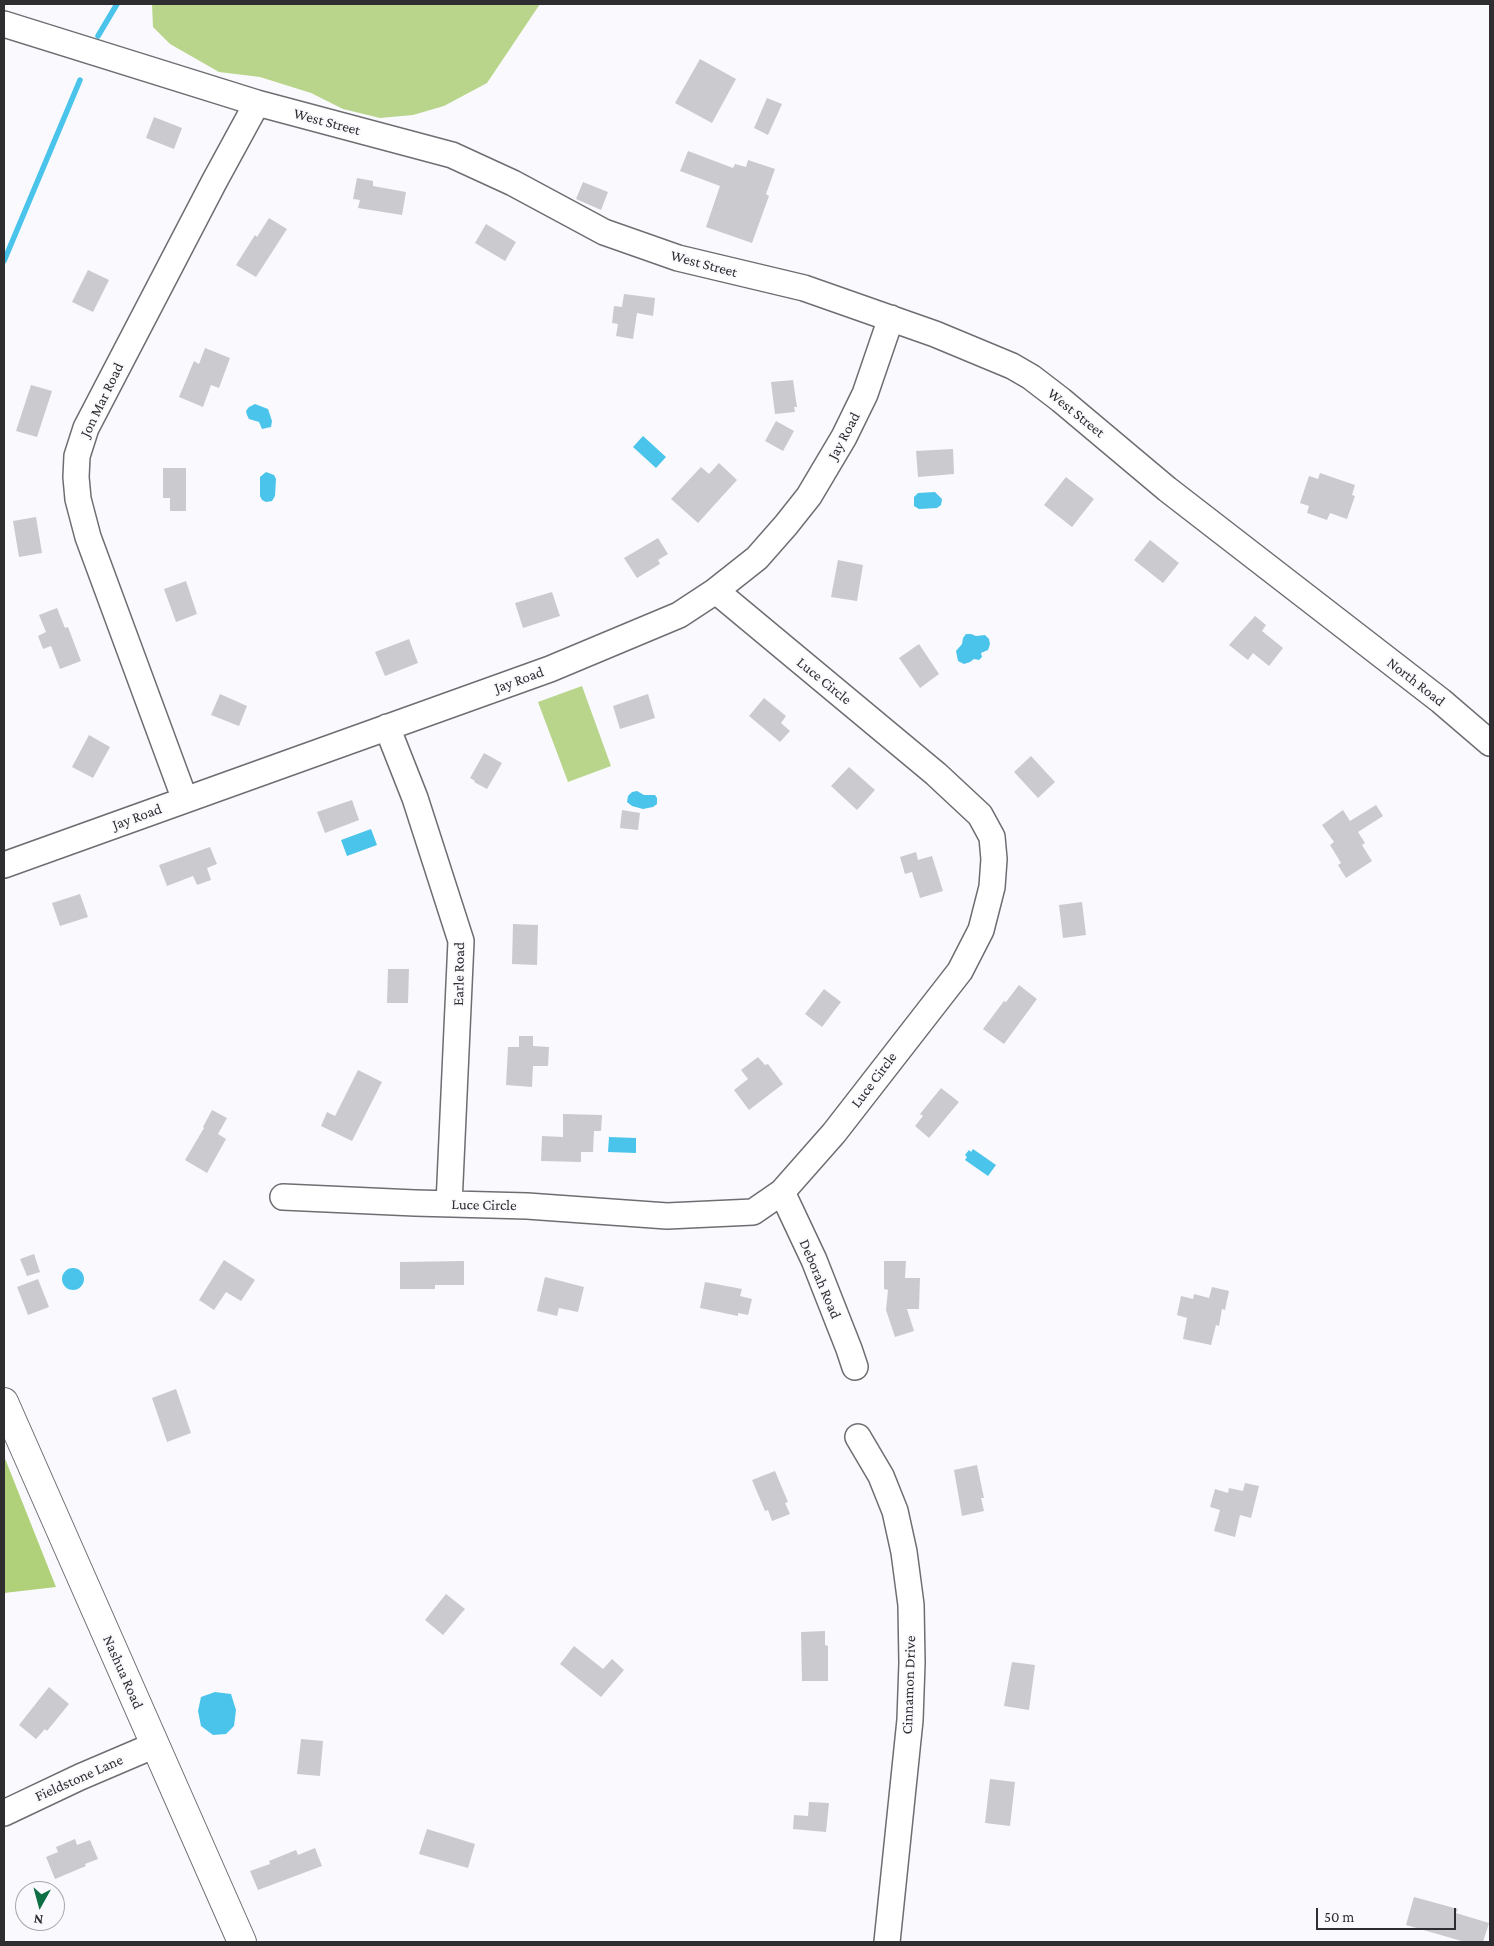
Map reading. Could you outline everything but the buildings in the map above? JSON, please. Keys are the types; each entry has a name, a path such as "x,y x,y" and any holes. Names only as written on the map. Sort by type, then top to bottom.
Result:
{"main road":[{"name":"Nashua Road","path":"4,1402 242,1942"}],"street":[{"name":"West Street","path":"4,24 257,103 452,155 513,182 604,232 678,258 804,288 935,334 1012,366 1031,377 1167,489 1341,623"},
{"name":"Jon Mar Road","path":"185,800 88,537 78,499 77,456 91,420 196,216 257,103"},
{"name":"Jay Road","path":"4,864 593,652 679,615 716,591 756,558 809,496 840,444 865,394 891,318"},
{"name":"Luce Circle","path":"283,1197 527,1206 667,1216 753,1212 782,1192 834,1133 960,971 981,930 992,888 994,859 992,837 980,815 936,774 758,628 716,591"},
{"name":"North Road","path":"1341,623 1441,701 1490,743"},
{"name":"Earle Road","path":"387,727 414,798 462,942 450,1204"},
{"name":"Deborah Road","path":"782,1192 814,1260 850,1349 855,1367"},
{"name":"Cinnamon Drive","path":"858,1437 881,1476 895,1511 904,1552 911,1605 912,1663 910,1720 887,1942"},
{"name":"Fieldstone Lane","path":"4,1813 80,1777 155,1745"}],"green space":[{"path":"152,4 540,4 487,83 444,106 413,115 380,118 343,109 311,93 260,77 219,72 170,44 153,27"},
{"path":"582,686 611,766 568,782 538,702"},
{"path":"4,1456 56,1587 4,1593"}],"water":[{"path":"255,404 268,409 272,421 271,427 262,429 259,422 249,419 246,411"},
{"path":"643,436 666,457 656,468 633,447"},
{"path":"266,472 274,475 276,479 275,496 272,501 266,502 260,496 260,477"},
{"path":"935,492 942,499 941,505 937,508 919,509 914,506 914,497 918,493"},
{"path":"966,634 985,635 989,639 990,644 988,650 981,653 982,657 979,660 974,659 964,664 958,661 956,651 962,644"},
{"path":"637,791 644,795 655,795 657,804 643,809 632,806 627,802 628,796 632,792"},
{"path":"371,829 377,845 347,856 341,840"},
{"path":"609,1137 636,1138 636,1153 608,1152"},
{"path":"973,1149 996,1165 988,1176 965,1160 967,1157 965,1155 969,1150 971,1152"},
{"path":"73,1268 81,1271 84,1279 81,1287 73,1290 65,1287 62,1279 65,1271"},
{"path":"215,1692 231,1694 236,1710 234,1726 226,1734 213,1735 201,1726 198,1711 201,1697"}],"waterway":[{"path":"98,36 117,4"},
{"path":"4,261 80,80"}]}
